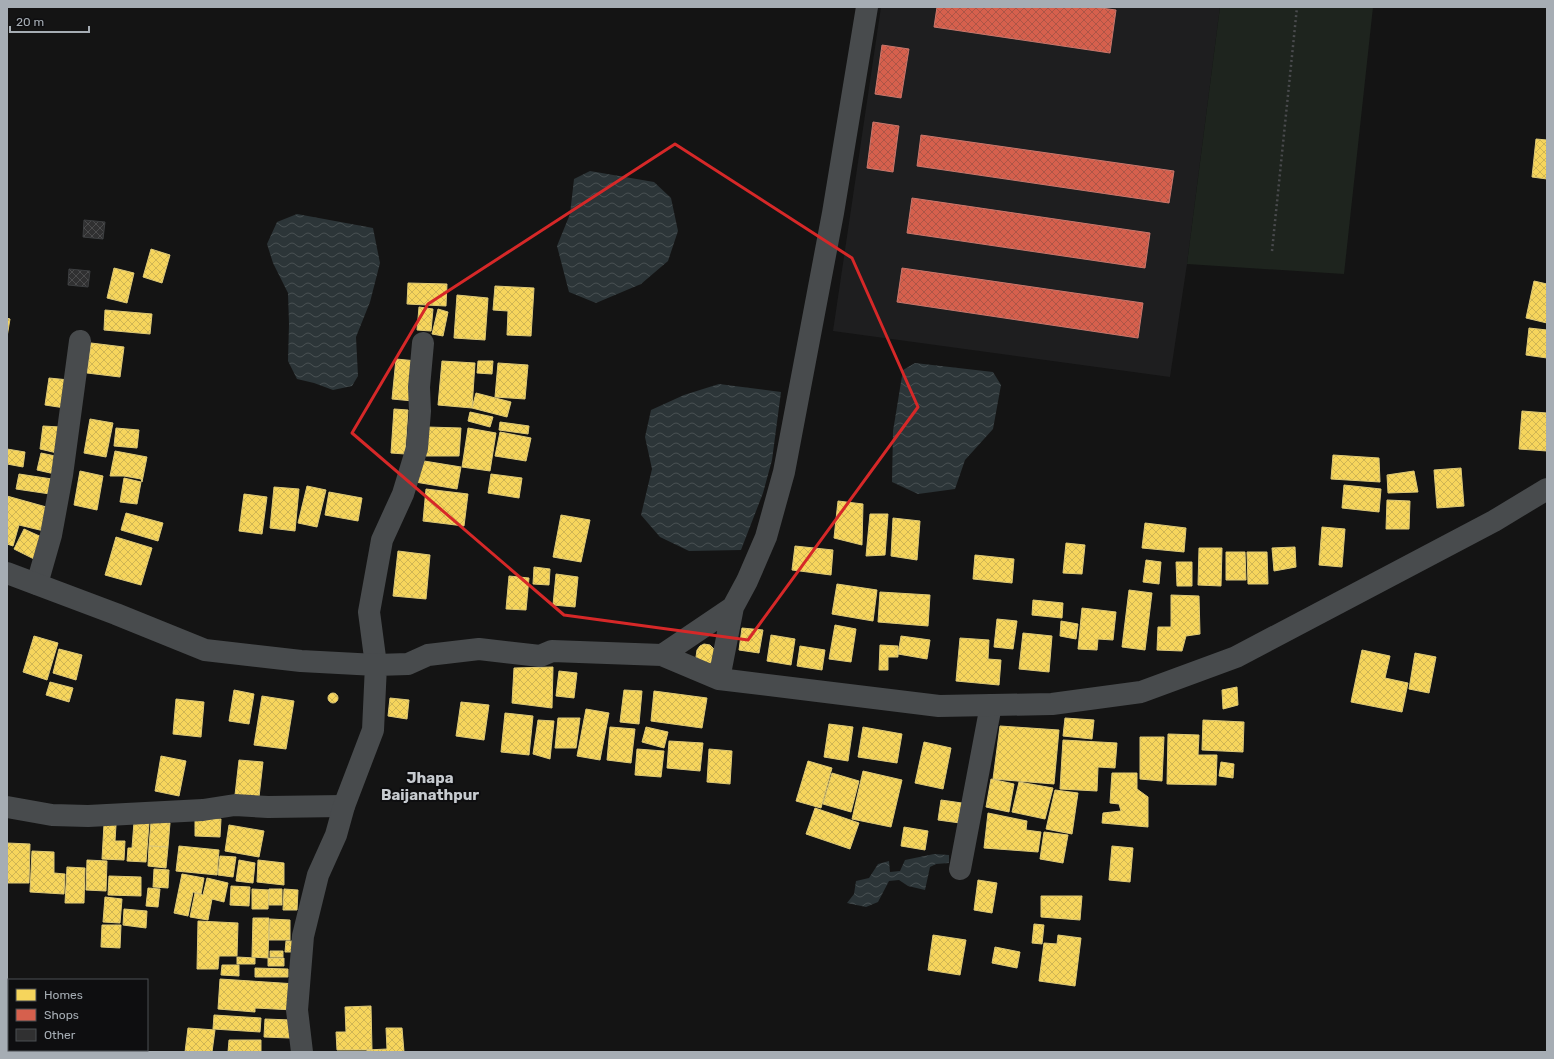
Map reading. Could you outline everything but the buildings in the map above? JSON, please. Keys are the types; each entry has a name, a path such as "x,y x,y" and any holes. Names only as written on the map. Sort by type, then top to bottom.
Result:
{"street":[{"path":"719,679 733,607 747,581 766,536 784,472 833,213 867,7"},
{"path":"37,584 51,535 61,483 80,341"},
{"path":"302,1052 297,1010 303,936 318,875 336,835 344,806 373,730 376,665 370,612 382,540 403,494 417,448 420,411 419,387 423,343"},
{"path":"7,573 116,614 205,650 301,661 376,665 408,664 428,655 479,649 540,656 552,651 662,655 719,679 939,706 1052,704 1141,692 1236,657 1494,521 1547,489"},
{"path":"662,655 733,607"},
{"path":"960,869 990,705"},
{"path":"7,807 52,815 88,816 197,810 235,805 268,807 344,806"}],"path":[{"path":"1272,251 1298,7"}],"highlighted area":[{"path":"675,144 852,258 918,407 748,640 564,615 352,433 428,304"}],"shaded area":[{"path":"881,7 1220,7 1187,264 1170,377 833,331"}],"green space":[{"path":"1220,7 1373,7 1344,274 1187,264"},
{"path":"7,971 9,979 8,1051 15,1051 7,1052"}],"water":[{"path":"590,171 654,182 671,198 678,231 668,261 641,284 596,303 569,292 557,246 570,214 574,179"},
{"path":"297,214 373,228 380,263 370,302 356,337 358,376 352,386 333,390 297,379 288,361 288,293 273,263 267,244 277,222"},
{"path":"915,363 993,372 1001,385 993,429 965,460 955,489 918,494 892,482 893,431 903,370"},
{"path":"719,384 781,392 772,460 763,493 741,550 689,551 660,537 641,515 652,469 645,437 651,410 684,395"},
{"path":"934,854 949,855 949,863 936,864 930,867 925,890 908,886 899,880 889,881 878,902 866,907 847,903 854,894 856,881 869,878 878,864 889,861 890,872 900,871 905,860"}],"district":[{"name":"Jhapa Baijanathpur","path":"430,786"}]}
